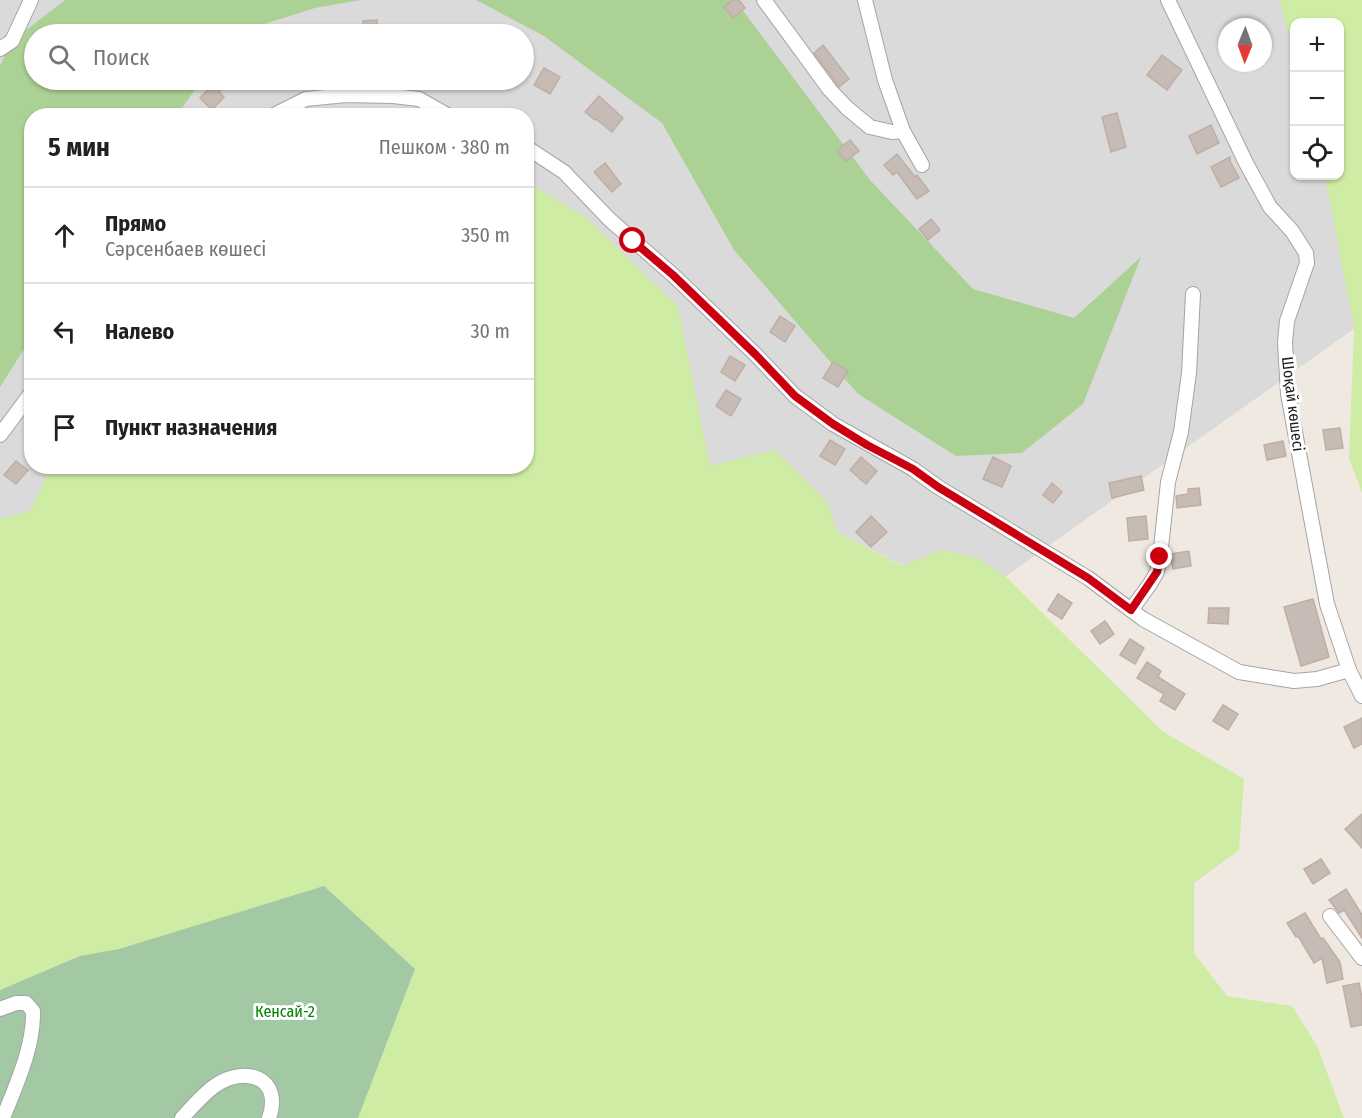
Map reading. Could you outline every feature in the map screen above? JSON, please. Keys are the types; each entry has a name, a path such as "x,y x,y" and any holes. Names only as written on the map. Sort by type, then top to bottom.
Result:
{"street":[{"path":"0,49 12,41 31,0"},
{"path":"764,0 830,90 847,108 870,127 892,132 903,131"},
{"path":"865,0 885,80 903,131 922,165"},
{"name":"Шоқай көшесі","path":"1168,0 1246,163 1270,207 1292,231 1306,253 1307,263 1287,321 1285,342 1288,394 1327,604 1349,670 1362,696"},
{"path":"1180,0 1180,26"},
{"path":"288,108 306,99 346,95 419,99 435,108"},
{"path":"534,152 564,172 610,220 673,275 795,396 842,429 913,469 938,487 1088,578 1143,619 1239,672 1294,681 1317,680 1349,670"},
{"path":"1131,610 1157,572 1160,557 1168,482 1181,432 1189,373 1193,294"},
{"path":"0,435 24,403"},
{"path":"1330,916 1362,958"},
{"path":"0,1009 16,1003 26,1003 33,1011 33,1027 28,1046 3,1118"},
{"path":"182,1118 215,1085 232,1077 244,1075 257,1078 268,1085 274,1096 269,1118"}],"shaded area":[{"path":"0,0 1362,0 1362,323 971,601 710,466 534,351 534,108 24,108 24,474 137,474 0,537"}],"green space":[{"path":"65,0 361,0 315,8 265,24 34,24"},
{"path":"476,0 735,0 870,180 973,289 1074,318 1141,257 1083,404 1022,453 956,456 858,394 734,250 662,123 534,31 534,24 521,24"},
{"path":"1280,0 1362,0 1362,493 1349,458 1354,328 1326,180 1344,180 1344,18 1290,18 1290,39"},
{"path":"24,32 24,90 195,90 182,108 24,108 24,349 0,387 0,66 12,41"},
{"path":"534,186 588,219 678,307 710,466 775,450 828,503 837,532 902,566 942,550 978,558 1006,577 1162,731 1244,779 1239,850 1194,883 1194,953 1227,996 1292,1006 1317,1046 1344,1118 281,1118 0,1056 79,957 0,990 0,519 30,511 48,474 534,474"},
{"name":"Кенсай-2","path":"324,886 415,969 358,1118 0,1118 0,990 80,956 119,949"}],"building":[{"path":"732,0 739,0 745,8 733,18 724,7"},
{"path":"377,20 377,24 363,24 363,21"},
{"path":"823,45 849,79 839,87 814,53"},
{"path":"1162,55 1182,70 1167,90 1147,75"},
{"path":"544,68 560,77 550,94 534,85"},
{"path":"208,90 220,90 219,92 224,97 214,108 210,108 200,98"},
{"path":"599,96 623,118 612,132 585,112"},
{"path":"1117,113 1126,147 1111,152 1102,117"},
{"path":"1211,125 1219,143 1197,154 1189,136"},
{"path":"850,140 859,151 846,161 837,150"},
{"path":"897,154 929,191 917,199 897,172 893,175 884,165"},
{"path":"1230,157 1239,178 1221,187 1211,167"},
{"path":"605,163 621,184 612,192 594,172"},
{"path":"931,219 940,230 928,240 919,229"},
{"path":"780,316 795,326 785,342 770,332"},
{"path":"730,356 745,365 735,381 721,372"},
{"path":"833,362 848,371 838,387 823,378"},
{"path":"726,390 741,399 731,416 716,406"},
{"path":"1340,428 1343,448 1326,450 1323,430"},
{"path":"830,440 845,449 835,465 820,456"},
{"path":"1283,441 1286,456 1267,460 1264,445"},
{"path":"861,457 877,471 866,484 850,470"},
{"path":"993,457 1011,466 1002,487 983,479"},
{"path":"16,461 24,467 25,474 16,484 4,475"},
{"path":"1141,476 1144,490 1112,498 1109,483"},
{"path":"1052,483 1062,492 1053,503 1043,495"},
{"path":"1199,488 1201,505 1177,508 1176,496 1188,494 1188,489"},
{"path":"871,516 887,532 871,547 856,532"},
{"path":"1146,516 1148,539 1129,541 1127,518"},
{"path":"1189,551 1191,566 1173,569 1170,554"},
{"path":"1058,594 1072,603 1062,619 1048,610"},
{"path":"1313,599 1329,657 1301,666 1284,607"},
{"path":"1209,608 1229,608 1228,624 1208,623"},
{"path":"1105,621 1114,634 1100,644 1091,631"},
{"path":"1130,639 1144,648 1135,664 1120,655"},
{"path":"1147,662 1161,671 1158,677 1185,694 1175,710 1160,701 1164,694 1137,678"},
{"path":"1223,705 1238,714 1228,730 1213,721"},
{"path":"1362,718 1362,744 1354,748 1344,727"},
{"path":"1362,814 1362,848 1345,829"},
{"path":"1321,859 1330,873 1313,884 1304,869"},
{"path":"1346,889 1362,915 1362,938 1344,910 1339,913 1329,900"},
{"path":"1305,913 1321,939 1323,938 1340,962 1343,979 1327,983 1322,958 1314,963 1298,936 1296,937 1287,923"},
{"path":"1359,983 1362,998 1362,1025 1351,1027 1343,986"}],"route":[{"path":"633,241 673,275 795,396 833,424 913,469 938,487 1088,578 1131,610 1157,572 1160,557"}]}
